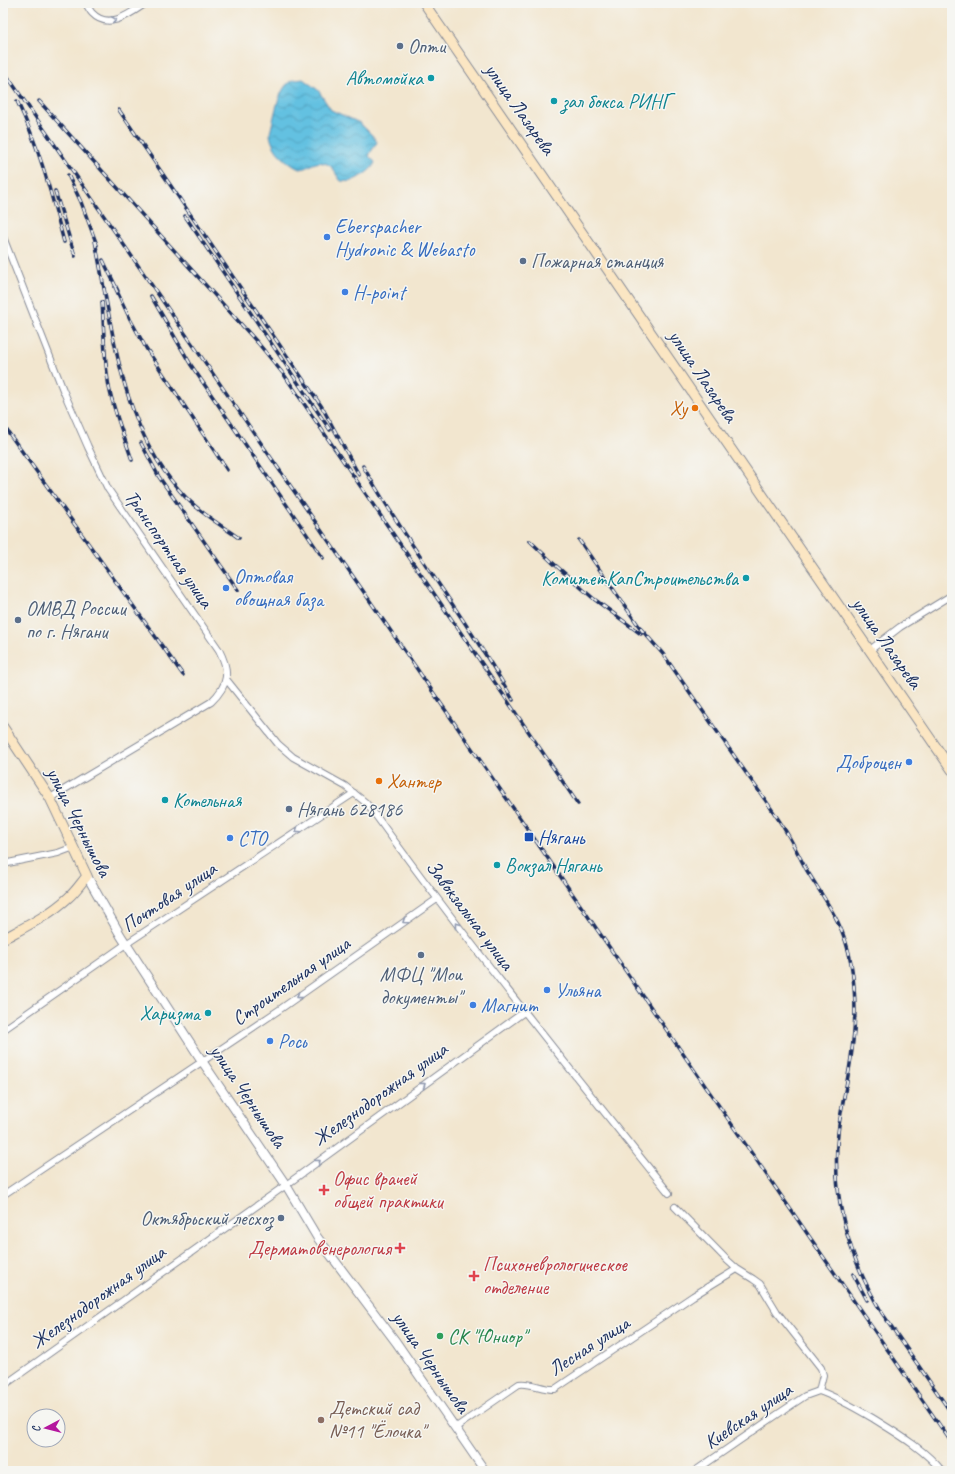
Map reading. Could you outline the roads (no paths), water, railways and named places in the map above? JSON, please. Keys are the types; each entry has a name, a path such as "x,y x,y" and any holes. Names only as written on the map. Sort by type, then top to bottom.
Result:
{"main road":[{"name":"улица Лазарева","path":"424,3 952,770"},
{"name":"улица Чернышова","path":"3,727 50,798 87,876"},
{"path":"3,939 37,920 64,902 75,892 87,876"}],"street":[{"path":"85,3 93,14 100,19 110,21 121,19 146,3"},
{"name":"Транспортная улица","path":"3,237 63,390 105,484 122,511 219,650 224,659 226,679"},
{"path":"870,650 900,627 952,595"},
{"path":"50,798 207,705 219,694 226,679"},
{"name":"Завокзальная улица","path":"226,679 278,744 293,757 345,786 374,813 437,899 524,1012 669,1193"},
{"name":"Почтовая улица","path":"3,1030 126,944 354,793"},
{"path":"3,864 58,853 74,848"},
{"name":"улица Чернышова","path":"87,876 126,944 202,1061 286,1184 327,1251 365,1298 485,1471"},
{"name":"Строительная улица","path":"3,1195 279,1010 437,899"},
{"name":"Железнодорожная улица","path":"3,1386 524,1012"},
{"path":"675,1207 696,1227 720,1254 737,1269 760,1284 777,1312 821,1368 823,1375 820,1391 856,1408 901,1436 930,1458 942,1471"},
{"name":"Лесная улица","path":"455,1428 519,1384 529,1384 551,1390 555,1389 693,1296 737,1269"},
{"name":"Киевская улица","path":"695,1471 805,1396 820,1391"}],"water":[{"path":"303,79 318,90 331,110 360,123 377,142 369,156 375,162 374,165 362,176 350,181 341,181 331,167 327,164 319,162 299,169 288,162 276,150 270,133 280,97 283,90 291,81"}],"railway":[{"path":"3,70 952,1443"},
{"path":"17,101 38,152 64,242"},
{"path":"39,101 258,343 285,376 578,804"},
{"path":"119,110 322,407 359,475"},
{"path":"68,175 81,202 97,245"},
{"path":"55,191 75,256"},
{"path":"185,216 330,430"},
{"path":"95,241 121,372 131,404 144,435 160,464 186,498 239,538"},
{"path":"103,260 118,291"},
{"path":"115,287 146,348 227,470"},
{"path":"151,296 191,365 323,558"},
{"path":"102,302 105,355 109,387 116,415 132,460"},
{"path":"3,425 183,675"},
{"path":"141,443 159,477 238,590"},
{"path":"363,466 399,525 477,641 513,700"},
{"path":"579,540 643,632"},
{"path":"530,541 594,599 641,634"},
{"path":"640,628 663,654 776,815 806,869 833,913 844,936 851,963 854,985 855,1018 849,1071 838,1133 837,1180 840,1204 852,1249 870,1292 882,1313 952,1414"},
{"path":"853,1274 867,1300"}],"place":[{"name":"Опти","path":"400,46"},
{"name":"Автомойка","path":"431,78"},
{"name":"зал бокса РИНГ","path":"554,101"},
{"name":"Eberspacher Hydronic & Webasto","path":"327,237"},
{"name":"Пожарная станция","path":"523,261"},
{"name":"H-point","path":"345,292"},
{"name":"Xy","path":"695,408"},
{"name":"КомитетКапСтроительства","path":"746,578"},
{"name":"Оптовая овощная база","path":"226,588"},
{"name":"ОМВД России по г. Нягани","path":"18,620"},
{"name":"Доброцен","path":"909,762"},
{"name":"Хантер","path":"379,781"},
{"name":"Котельная","path":"165,800"},
{"name":"Нягань 628186","path":"289,809"},
{"name":"Нягань","path":"529,837"},
{"name":"СТО","path":"230,838"},
{"name":"Вокзал Нягань","path":"497,865"},
{"name":"МФЦ \"Мои документы\"","path":"421,955"},
{"name":"Ульяна","path":"547,990"},
{"name":"Магнит","path":"473,1005"},
{"name":"Харизма","path":"208,1013"},
{"name":"Рось","path":"270,1041"},
{"name":"Офис врачей общей практики","path":"324,1190"},
{"name":"Октябрьский лесхоз","path":"281,1218"},
{"name":"Дерматовенерология","path":"400,1248"},
{"name":"Психоневрологическое отделение","path":"474,1276"},
{"name":"СК \"Юниор\"","path":"440,1336"},
{"name":"Детский сад №11 \"Ёлочка\"","path":"321,1420"}]}
